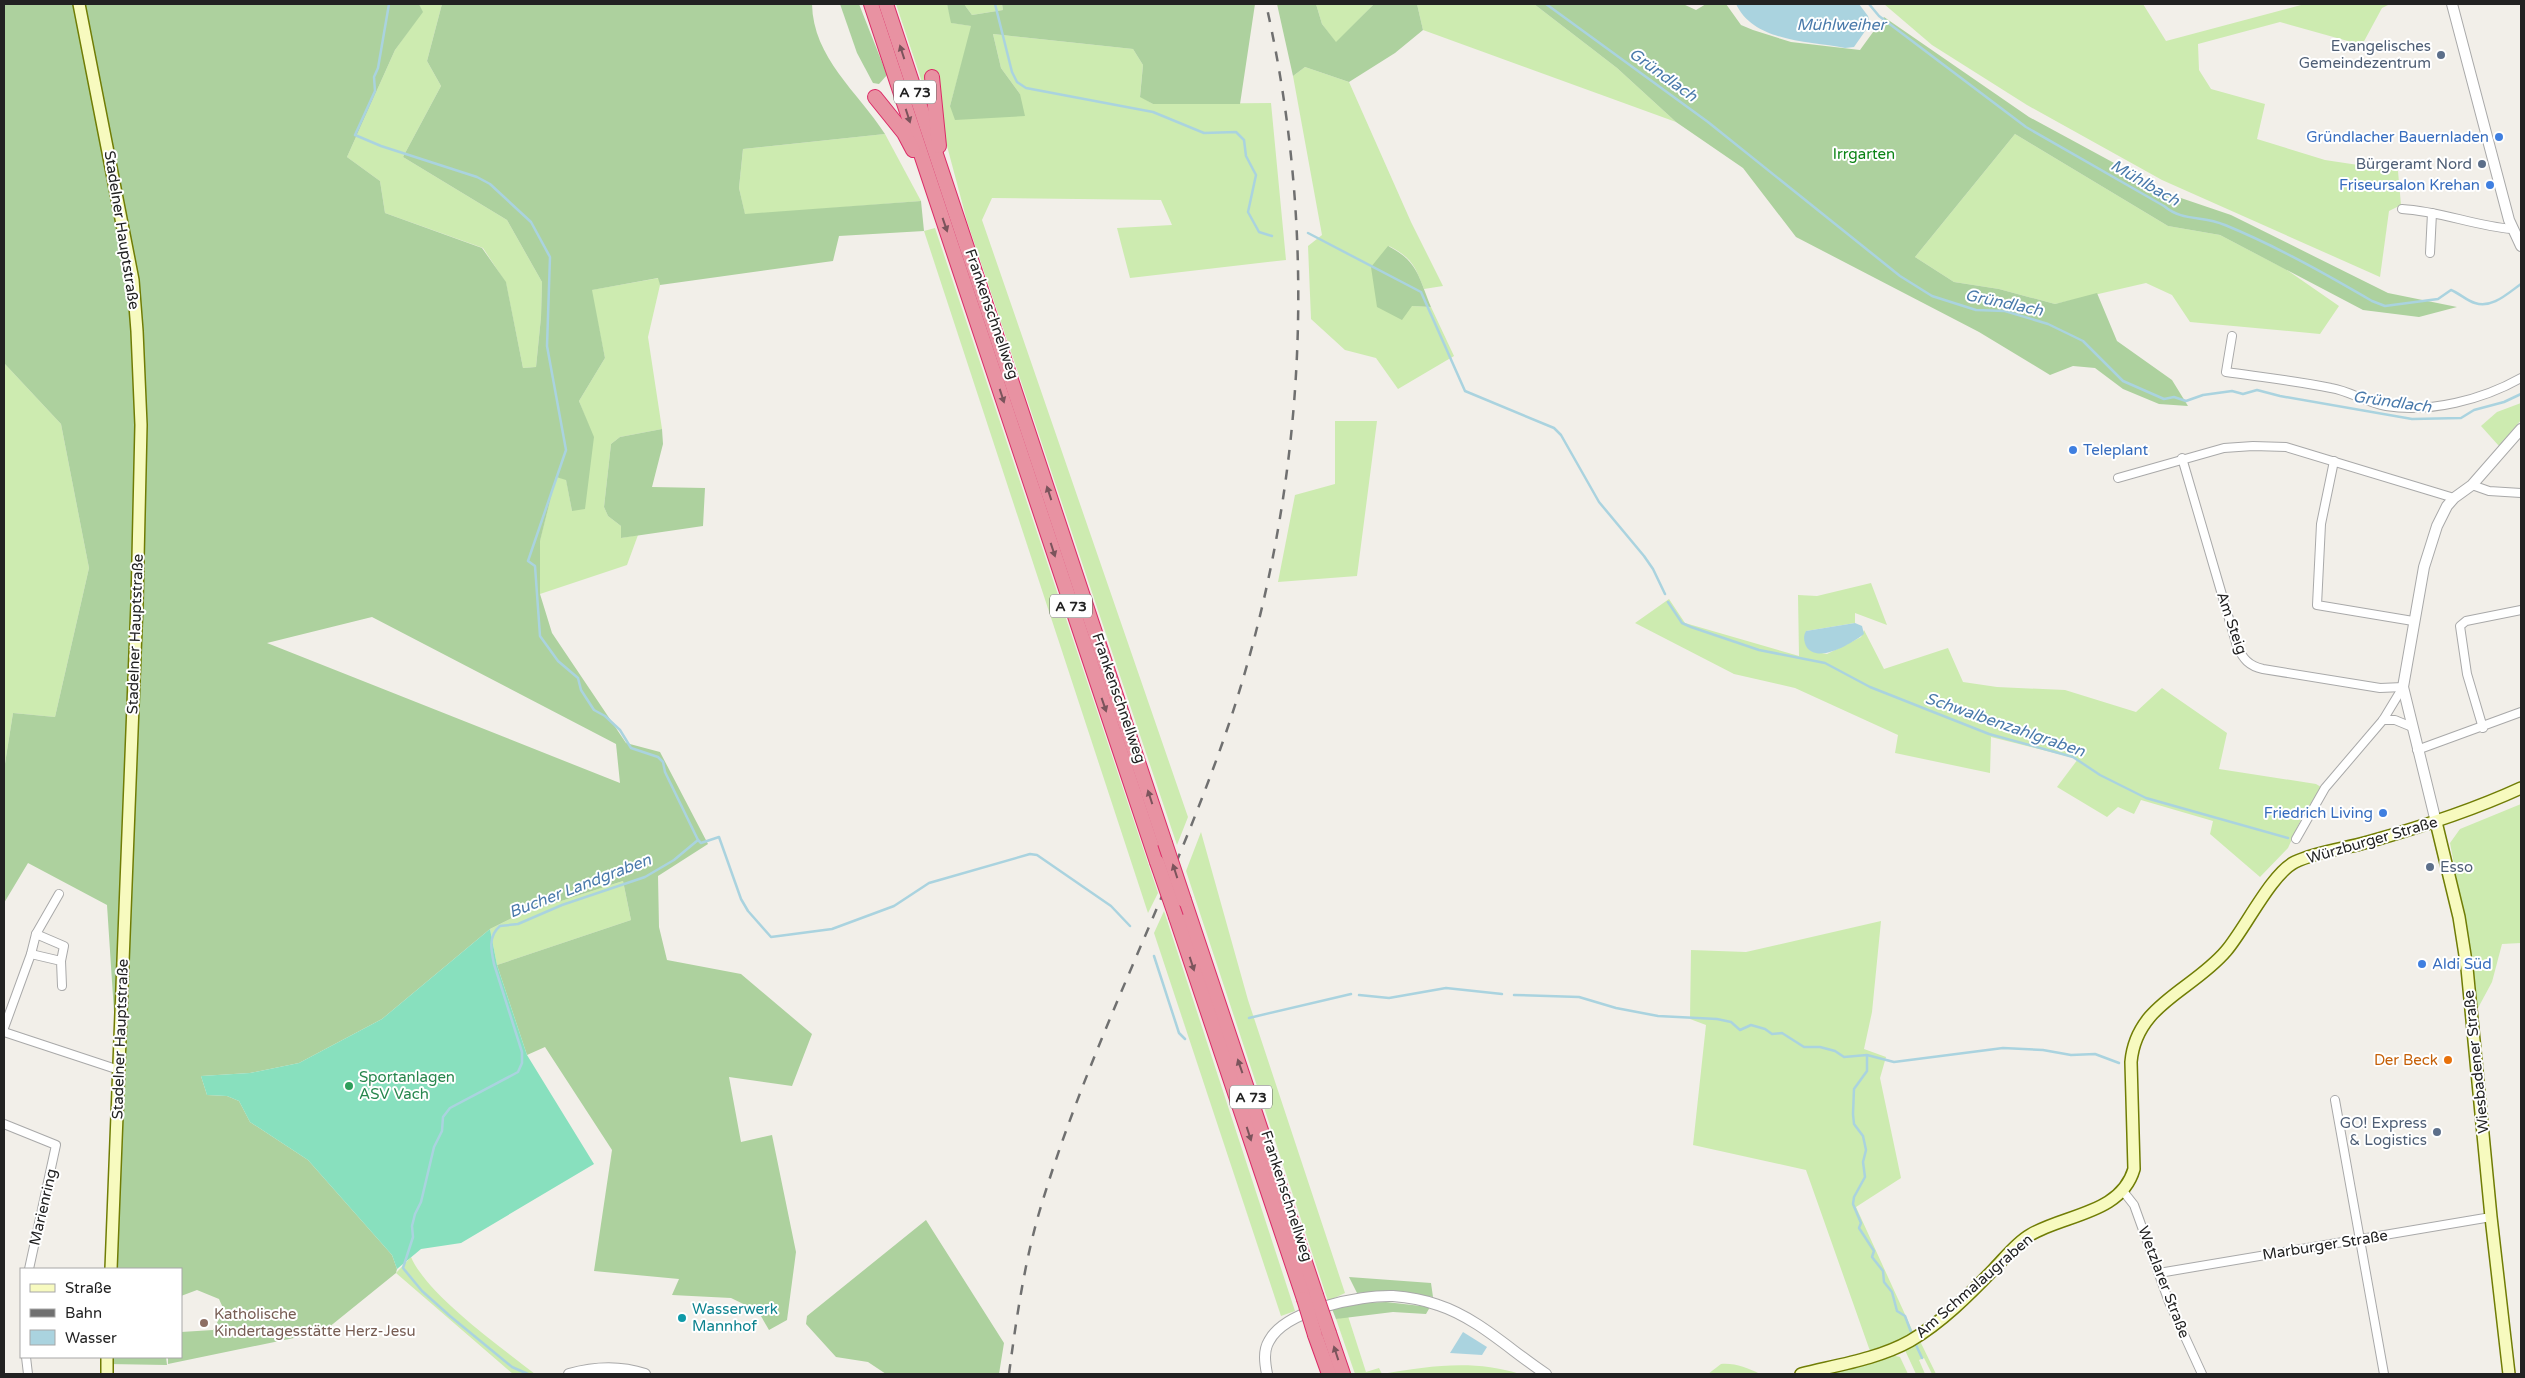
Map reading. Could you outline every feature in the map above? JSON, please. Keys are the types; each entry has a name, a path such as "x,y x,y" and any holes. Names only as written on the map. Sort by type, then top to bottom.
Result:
{"highway":[{"name":"Frankenschnellweg","path":"871,4 1157,862 1310,1297"},
{"name":"Frankenschnellweg","path":"886,4 1166,843 1322,1334 1329,1374"},
{"path":"932,77 944,181"},
{"path":"875,97 904,133 929,179"},
{"name":"Frankenschnellweg","path":"1322,1334 1343,1374"}],"main road":[{"name":"Stadelner Hauptstraße","path":"79,4 127,243 134,295 139,358 141,425 137,603 111,1268"},
{"name":"Würzburger Straße","path":"2123,1191 2130,1181 2134,1169 2131,1078 2132,1049 2136,1038 2147,1018 2155,1009 2212,966 2224,953 2273,883 2293,863 2311,856 2436,822 2521,788"},
{"name":"Wiesbadener Straße","path":"2436,822 2459,917 2467,968 2491,1217 2509,1374"},
{"name":"Am Schmalaugraben","path":"1801,1374 1888,1351 1911,1340 1972,1292 2029,1236 2116,1199 2123,1191"},
{"path":"107,1358 107,1374"}],"street":[{"path":"2452,4 2512,229 2521,246"},
{"path":"2402,209 2432,213 2468,223 2512,229"},
{"path":"2430,253 2432,213"},
{"path":"2232,336 2226,372 2334,388 2385,406 2420,408 2441,405 2481,396 2521,378"},
{"path":"2296,839 2326,787 2383,720 2404,691 2414,621 2430,547 2442,514 2454,498 2472,485 2521,429"},
{"path":"2118,478 2182,458 2224,448 2253,446 2286,447 2454,498"},
{"name":"Am Steig","path":"2182,458 2237,646 2244,660 2255,667 2263,669 2404,691"},
{"path":"2334,462 2320,530 2317,605 2414,621"},
{"path":"2472,485 2489,491 2521,493"},
{"path":"2483,728 2466,674 2460,626 2466,621 2521,610"},
{"name":"Wiesbadener Straße","path":"2404,691 2436,822"},
{"path":"2417,750 2483,728 2521,712"},
{"path":"2383,720 2395,720 2412,727"},
{"path":"59,894 36,934 31,954 4,1030 119,1070"},
{"path":"36,934 64,946 61,961 62,986"},
{"path":"31,954 61,961"},
{"path":"2335,1100 2358,1239 2384,1374"},
{"name":"Marienring","path":"4,1124 56,1145 29,1268"},
{"name":"Wetzlarer Straße","path":"2123,1191 2134,1205 2169,1302 2202,1374"},
{"name":"Marburger Straße","path":"2159,1273 2491,1217"},
{"path":"1268,1374 1266,1350 1268,1342 1277,1330 1300,1316 1351,1300 1393,1296 1418,1299 1439,1305 1462,1315 1546,1374"},
{"path":"26,1358 28,1374"},
{"path":"569,1374 593,1369 609,1369 645,1374"}],"green space":[{"path":"4,4 419,4 423,12 395,50 347,157 380,181 385,213 482,248 506,282 523,368 536,367 542,282 507,220 403,157 441,86 427,61 442,4 812,4 814,23 828,58 885,134 743,149 739,188 745,214 921,201 924,231 839,236 833,261 660,285 658,278 592,290 605,358 579,401 594,437 585,509 572,511 566,480 556,477 540,541 540,594 552,633 626,743 660,752 708,844 658,876 659,927 667,960 741,974 812,1034 792,1086 729,1077 741,1142 772,1135 796,1252 787,1320 769,1330 758,1311 731,1298 672,1295 679,1279 594,1271 612,1150 545,1047 527,1055 497,965 631,920 623,881 518,915 490,929 382,1019 299,1063 250,1073 201,1076 207,1095 227,1096 239,1101 250,1122 308,1160 392,1255 397,1269 396,1273 323,1332 168,1364 168,1358 182,1358 182,1332 213,1330 224,1310 219,1299 197,1290 182,1296 182,1268 111,1268 118,1073 107,905 28,863 4,903 4,770 13,713 55,717 89,568 61,424 4,363","holes":["372,617 616,744 620,783 267,643"]},
{"path":"419,4 442,4 427,61 441,86 403,157 507,220 542,282 536,367 523,368 506,283 483,248 385,213 380,181 347,157 395,50 422,12"},
{"path":"840,4 859,4 887,75 879,84 873,83 857,53"},
{"path":"896,4 947,4 952,23 972,26 950,106 1020,94 1001,68 993,34 1133,49 1143,65 1140,96 1153,104 1271,103 1286,260 1130,278 1117,228 1172,225 1161,200 992,198 982,220 1188,817 1177,845 967,221 943,131 930,106"},
{"path":"947,4 964,4 972,15 1003,10 1002,4 1255,4 1240,104 1153,104 1140,97 1143,65 1133,49 993,34 1001,68 1020,94 1025,116 955,120 950,106 971,26 951,23"},
{"path":"964,4 1002,4 1003,10 972,15"},
{"path":"1277,4 1316,4 1322,24 1336,42 1374,4 1417,4 1423,30 1395,53 1349,82 1305,67 1293,76"},
{"path":"1316,4 1374,4 1336,43 1322,24"},
{"path":"1417,4 1534,4 1617,68 1676,122 1423,30"},
{"name":"Irrgarten","path":"1534,4 1683,4 1696,10 1706,4 1726,4 1741,25 1753,30 1791,42 1860,50 1884,17 2029,117 2175,196 2231,215 2388,293 2457,307 2419,317 2363,310 2220,235 2168,226 2015,134 1915,257 1954,282 1999,289 2055,304 2097,293 2117,341 2172,380 2188,406 2159,404 2123,389 2095,368 2073,366 2050,375 1979,332 1796,237 1743,168 1676,122 1617,68"},
{"path":"1884,4 2143,4 2166,41 2305,4 2390,4 2382,8 2362,45 2280,22 2198,44 2199,70 2211,89 2265,104 2257,139 2325,160 2398,171 2401,205 2389,211 2380,277 2162,180 2027,105 1932,45"},
{"path":"1305,67 1349,82 1411,222 1443,286 1424,289 1412,263 1389,246 1412,306 1431,307 1454,356 1398,389 1376,358 1345,350 1311,319 1308,246 1322,235 1293,76"},
{"path":"885,134 921,201 745,215 739,188 743,149"},
{"path":"2015,134 2168,226 2220,235 2287,270 2339,306 2320,334 2190,322 2172,295 2146,283 2055,304 1999,289 1954,282 1915,257"},
{"path":"935,228 1158,893 1148,913 924,231"},
{"path":"1388,246 1412,264 1431,307 1412,306 1402,320 1377,307 1371,267"},
{"path":"659,278 660,285 648,337 662,429 620,437 611,444 604,507 608,516 621,526 621,538 638,535 627,565 540,594 540,540 556,477 566,479 572,511 593,437 579,401 605,358 591,290"},
{"path":"4,363 61,424 89,568 55,717 13,713 4,770"},
{"path":"2521,403 2521,420 2499,446 2481,426 2497,412"},
{"path":"1335,421 1377,421 1357,576 1278,582 1295,495 1335,484"},
{"path":"662,429 663,444 652,487 705,488 703,526 621,538 621,526 608,516 604,507 611,444 620,437"},
{"path":"1871,583 1887,625 1855,613 1855,623 1806,631 1805,642 1811,651 1827,654 1861,637 1864,630 1884,669 1948,648 1963,682 1997,687 2065,690 2136,712 2162,688 2227,733 2219,769 2316,784 2321,787 2302,817 2288,848 2260,877 2210,834 2213,821 2141,800 2134,814 2118,807 2107,817 2057,787 2078,759 1991,737 1990,773 1895,753 1898,735 1795,688 1734,674 1635,623 1669,599 1685,623 1799,656 1798,595 1817,596"},
{"path":"2521,804 2521,943 2502,944 2492,982 2478,1008 2473,965 2450,843 2460,829"},
{"path":"1201,832 1248,1000 1345,1293 1328,1301 1186,871"},
{"path":"623,881 631,920 497,965 490,929 518,915"},
{"path":"1164,911 1295,1311 1281,1316 1154,933"},
{"path":"1881,921 1872,1012 1864,1049 1886,1057 1880,1078 1901,1178 1856,1207 1914,1334 1870,1351 1806,1170 1693,1145 1706,1025 1690,1019 1691,950 1746,952"},
{"path":"490,929 497,965 527,1055 594,1164 461,1243 421,1249 397,1269 392,1255 308,1160 250,1122 239,1101 227,1096 207,1095 201,1076 250,1073 299,1063 382,1019"},
{"path":"926,1220 1004,1343 999,1374 886,1374 868,1362 836,1357 806,1324 807,1316"},
{"path":"411,1257 420,1272 449,1304 535,1374 513,1374 396,1273"},
{"path":"1349,1277 1431,1283 1433,1297 1392,1291 1357,1293"},
{"path":"1386,1302 1430,1307 1426,1314 1393,1312 1336,1319 1332,1309 1360,1303"},
{"path":"1348,1316 1366,1372 1379,1368 1382,1374 1355,1374 1336,1319"},
{"path":"1920,1341 1936,1374 1932,1374 1924,1358 1919,1360 1925,1374 1916,1374 1904,1348"},
{"path":"1891,1355 1900,1357 1908,1374 1821,1374"},
{"path":"108,1358 166,1358 167,1365 108,1364"},
{"path":"1721,1364 1737,1365 1760,1374 1708,1374"},
{"path":"1451,1365 1468,1365 1503,1369 1520,1374 1382,1374"}],"water":[{"name":"Mühlweiher","path":"1736,4 1859,4 1868,16 1870,24 1854,47 1845,48 1815,44 1783,38 1755,26 1744,17"},
{"path":"1855,623 1862,626 1864,634 1843,647 1826,653 1818,653 1811,651 1806,646 1804,635 1806,631"},
{"path":"1463,1332 1487,1347 1482,1355 1450,1353"}],"waterway":[{"name":"Bucher Landgraben","path":"389,4 378,68 374,77 375,91 355,135 381,146 477,177 490,184 531,222 550,257 547,346 566,450 528,561 535,566 540,636 558,661 578,678 581,690 594,710 605,716 620,730 631,748 658,757 663,762 665,772 698,840 674,860 645,877 562,905 518,924 500,926 492,939 491,948 494,964 522,1052 522,1063 518,1072 450,1108 443,1117 442,1131 434,1147 421,1202 412,1226 413,1237 403,1268 422,1291 450,1316 512,1367 528,1374"},
{"name":"Schwalbenzahlgraben","path":"995,4 1012,72 1017,82 1026,88 1153,112 1204,133 1236,132 1244,140 1246,156 1256,175 1248,212 1259,232 1272,236"},
{"name":"Gründlach","path":"1546,4 1708,122 1900,276 1932,296 1976,310 2005,311 2048,324 2083,341 2123,381 2164,399 2174,397 2186,401 2203,395 2232,391 2243,394 2257,390 2280,396 2412,419 2461,418 2474,410 2504,402 2521,394"},
{"name":"Mühlbach","path":"1869,4 1879,16 2026,127 2171,211 2217,222 2244,233 2300,260 2372,301 2385,306 2438,299 2451,290 2472,302 2488,304 2500,299 2521,284"},
{"name":"Schwalbenzahlgraben","path":"1308,233 1421,292 1465,391 1554,428 1561,435 1599,502 1644,556 1653,569 1665,594"},
{"name":"Schwalbenzahlgraben","path":"1668,602 1682,623 1691,627 1759,650 1825,663 1870,687 1989,734 2073,757 2100,775 2146,798 2288,838"},
{"path":"698,840 701,843 719,837 741,899 748,911 771,937 832,929 894,906 929,883 1030,854 1037,855 1111,906 1130,926"},
{"path":"1154,956 1179,1033 1185,1039"},
{"path":"1359,995 1389,998 1446,988 1502,994"},
{"path":"1249,1018 1351,994"},
{"path":"1514,995 1579,997 1616,1008 1658,1016 1717,1019 1731,1022 1740,1030 1751,1025 1765,1029 1772,1034 1782,1033 1804,1047 1820,1047 1835,1051 1844,1057 1867,1055 1894,1062 2003,1048 2043,1050 2071,1055 2095,1054 2119,1063"},
{"path":"1867,1056 1867,1071 1854,1089 1854,1124 1863,1136 1866,1150 1863,1162 1865,1177 1854,1197 1853,1204 1861,1223 1859,1228 1874,1251 1872,1257 1883,1271 1884,1282 1892,1292 1897,1311 1905,1316 1911,1332"},
{"path":"1916,1345 1922,1358"}],"railway":[{"path":"1009,1374 1029,1253 1057,1156 1099,1045 1192,825 1213,769 1244,676 1268,582 1285,486 1295,390 1298,293 1295,196 1284,100 1266,4"}],"place":[{"name":"Evangelisches Gemeindezentrum","path":"2441,55"},
{"name":"Gründlacher Bauernladen","path":"2499,137"},
{"name":"Bürgeramt Nord","path":"2482,164"},
{"name":"Friseursalon Krehan","path":"2490,185"},
{"name":"Teleplant","path":"2073,450"},
{"name":"Friedrich Living","path":"2383,813"},
{"name":"Esso","path":"2430,867"},
{"name":"Aldi Süd","path":"2422,964"},
{"name":"Der Beck","path":"2448,1060"},
{"name":"Sportanlagen ASV Vach","path":"349,1086"},
{"name":"GO! Express & Logistics","path":"2437,1132"},
{"name":"Wasserwerk Mannhof","path":"682,1318"},
{"name":"Katholische Kindertagesstätte Herz-Jesu","path":"204,1323"}]}
